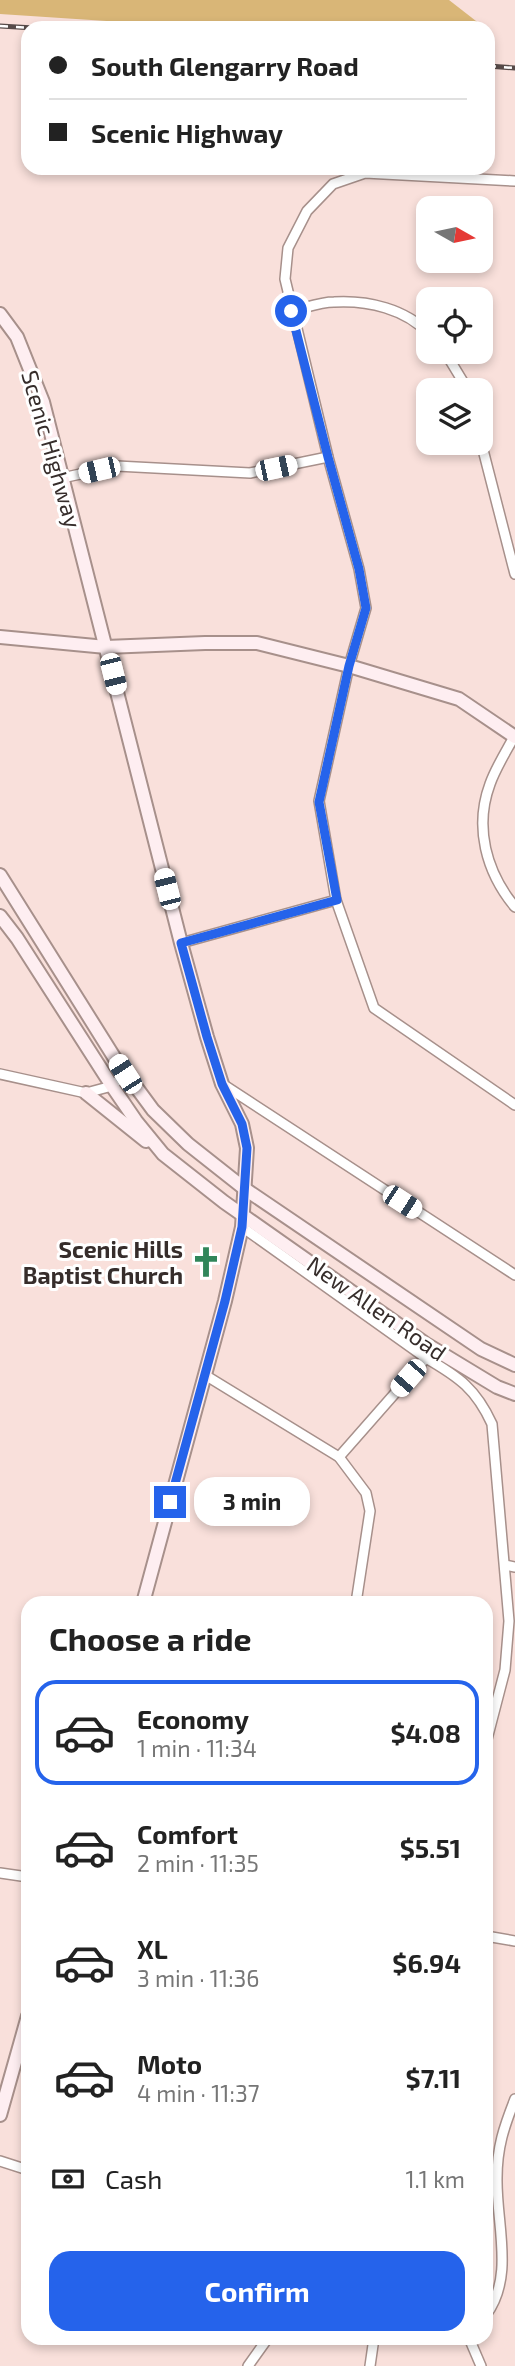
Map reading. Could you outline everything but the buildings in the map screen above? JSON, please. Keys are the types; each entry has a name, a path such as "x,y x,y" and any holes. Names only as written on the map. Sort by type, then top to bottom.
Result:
{"street":[{"path":"359,175 333,184 307,211 288,248 285,279 328,457 359,569 366,608 349,666 319,802 337,900 374,1008 514,1102"},
{"path":"402,175 515,181"},
{"path":"291,311 333,302 380,305 416,322"},
{"name":"Scenic Highway","path":"0,314 17,337 43,402 181,943 222,1084 242,1124 247,1148 242,1221 205,1375 145,1596"},
{"path":"484,455 515,574"},
{"path":"62,478 117,466 250,473 328,457"},
{"path":"0,637 106,647 257,643 349,666 459,699 515,736 490,785 481,829 490,868 515,907"},
{"name":"New Allen Road","path":"0,875 125,1074 153,1110 188,1144 245,1189 481,1349 515,1365"},
{"path":"181,943 337,900"},
{"path":"0,916 135,1121 163,1154"},
{"path":"0,1074 86,1093 163,1154"},
{"path":"86,1093 112,1086 125,1074"},
{"path":"222,1084 515,1275"},
{"name":"New Allen Road","path":"163,1154 224,1202 242,1221 426,1344 497,1387 515,1394"},
{"path":"242,1221 426,1358 454,1374 475,1392 492,1424 509,1621 505,1671 493,1716"},
{"path":"339,1457 426,1358"},
{"path":"205,1375 339,1457 366,1493 370,1511 357,1596"},
{"path":"505,1565 515,1567"},
{"path":"0,1873 21,1876"},
{"path":"493,1937 515,1941"},
{"path":"0,2115 21,2041"},
{"path":"493,2305 502,2292 506,2265 497,2179 500,2137 510,2124 515,2098"},
{"path":"0,2161 21,2168"},
{"path":"247,2366 263,2345"},
{"path":"370,2366 372,2345"},
{"path":"472,2345 481,2366"}],"shaded area":[{"path":"0,0 449,0 476,21 106,21 0,14"}],"railway":[{"path":"0,26 21,27"},
{"path":"495,67 515,68"}],"place":[{"name":"Scenic Hills Baptist Church","path":"206,1262"}],"route":[{"path":"170,1502 225,1301 242,1227 247,1148 242,1124 222,1084 181,943 337,900 319,802 349,666 366,608 359,569 291,311"}]}
